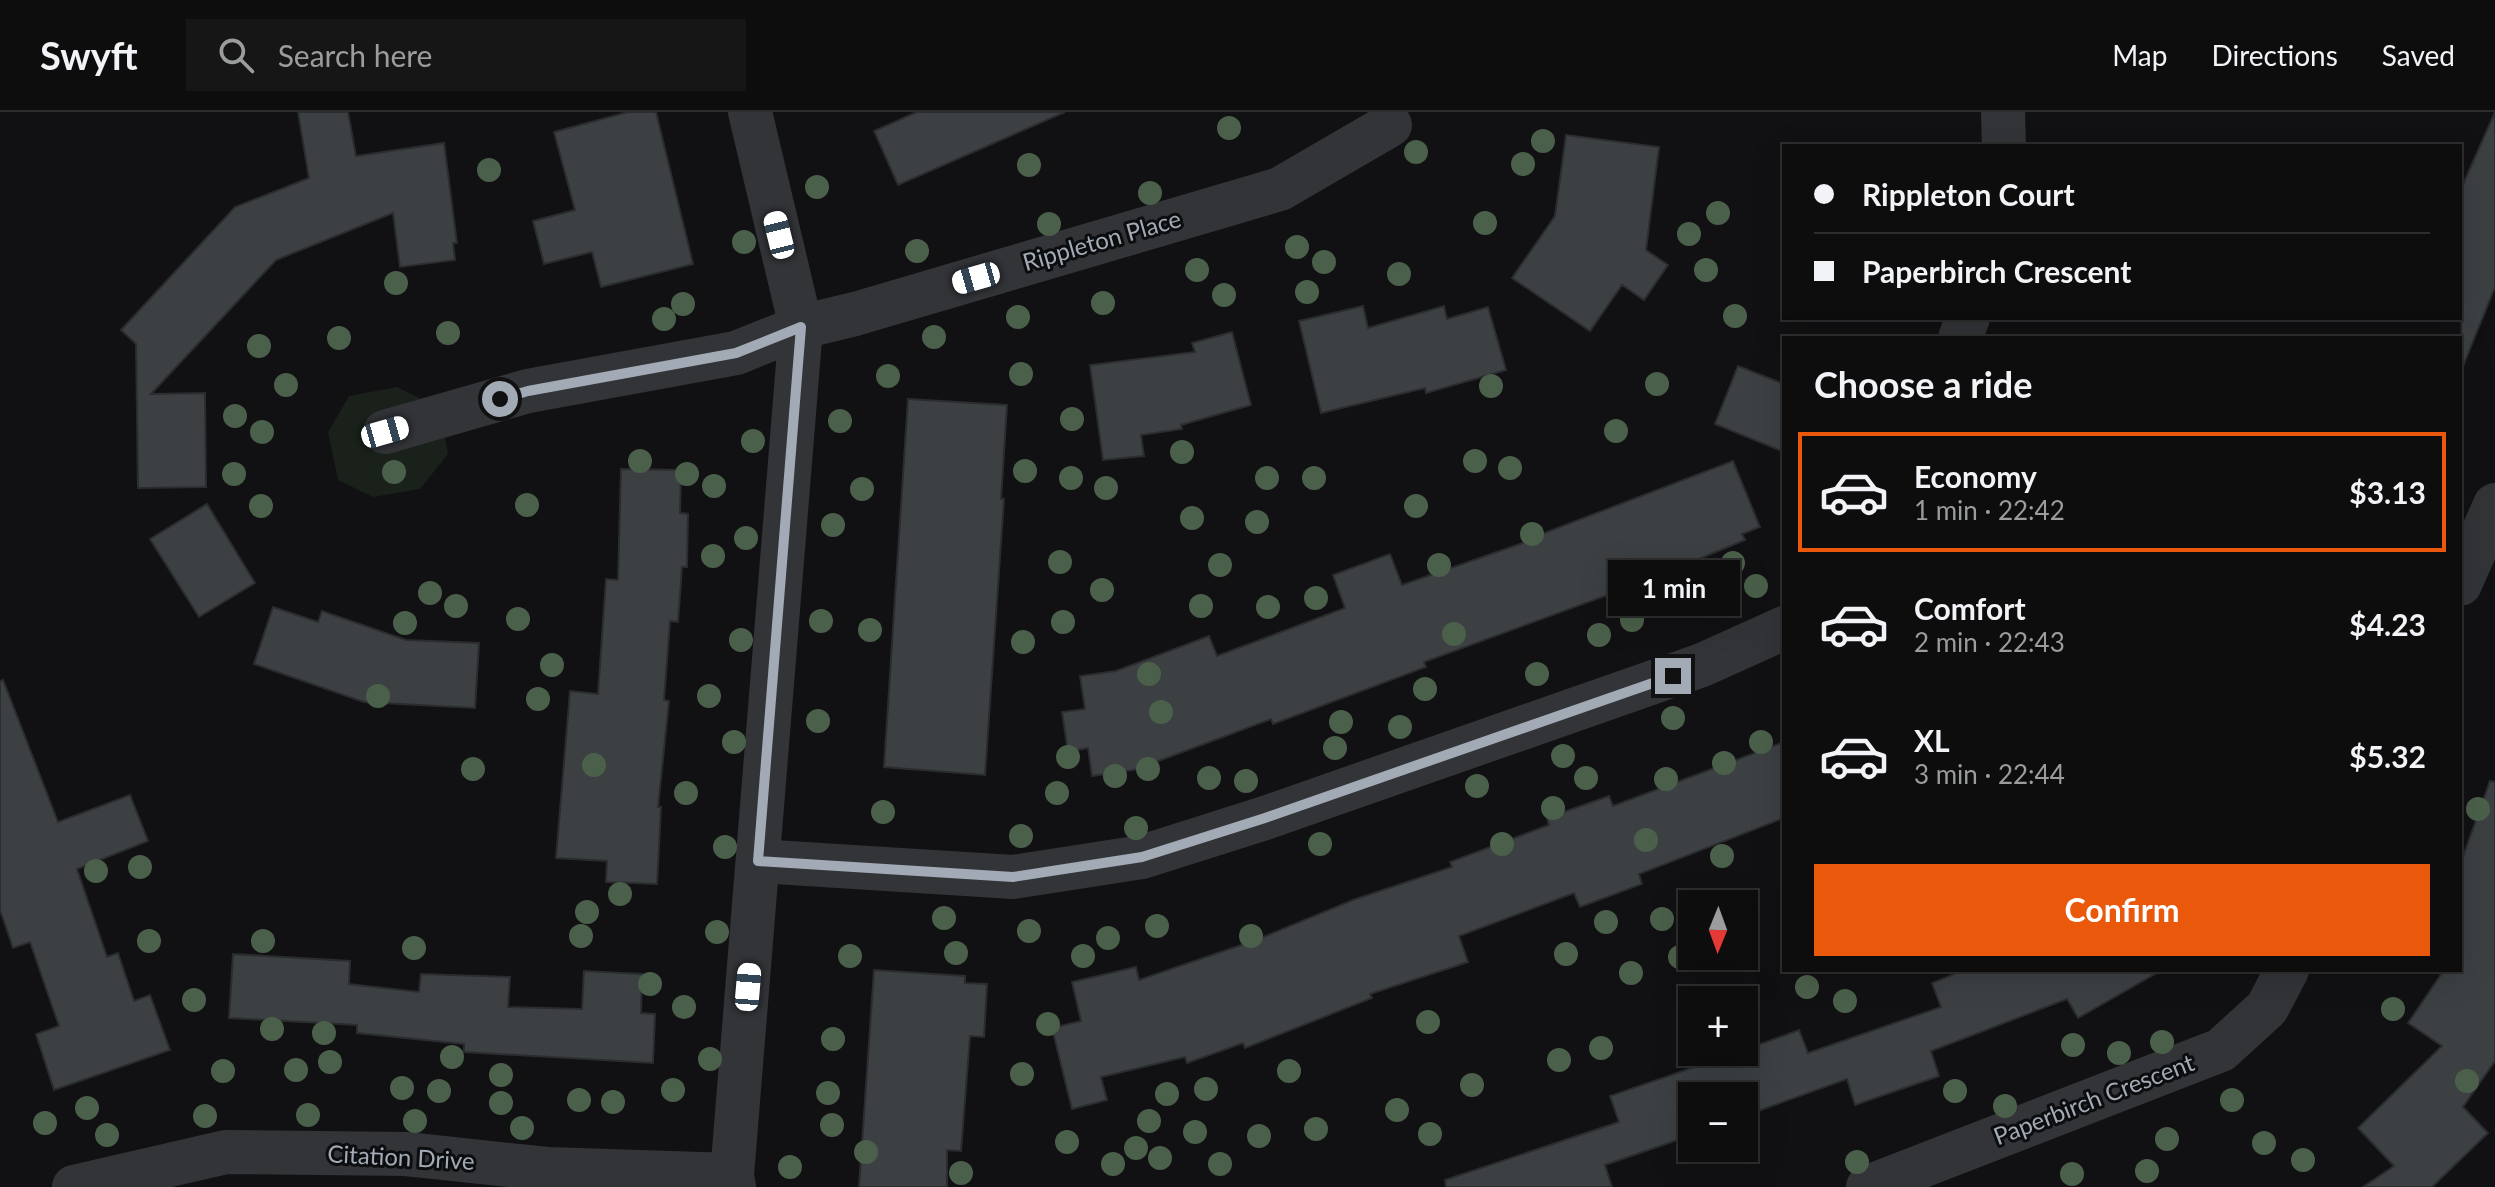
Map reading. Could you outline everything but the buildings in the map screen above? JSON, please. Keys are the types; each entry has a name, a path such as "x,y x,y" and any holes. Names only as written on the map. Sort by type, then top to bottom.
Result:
{"street":[{"path":"733,1181 801,327 750,112"},
{"path":"2003,112 2004,144"},
{"name":"Rippleton Place","path":"385,432 528,391 736,353 801,327 855,314 1280,189 1390,125"},
{"path":"2462,579 2495,505"},
{"path":"758,861 1013,877 1142,857 1265,818 1702,665 1782,629"},
{"name":"Paperbirch Crescent","path":"1868,1187 2221,1050 2267,1008 2286,972"},
{"name":"Citation Drive","path":"74,1187 226,1152 406,1154 547,1169 733,1181"}],"shaded area":[{"path":"397,387 439,408 448,454 420,489 373,497 338,480 328,432 349,396"}],"route":[{"path":"500,399 528,391 736,353 801,327 758,861 1013,877 1142,857 1265,818 1673,676"}]}
